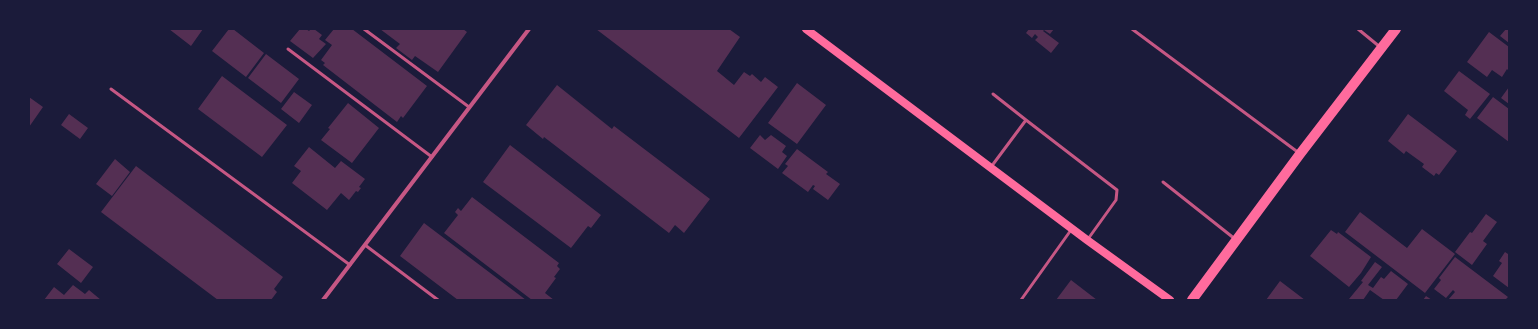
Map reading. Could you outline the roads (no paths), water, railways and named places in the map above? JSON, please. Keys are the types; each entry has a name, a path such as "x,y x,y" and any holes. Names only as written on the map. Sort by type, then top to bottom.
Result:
{"main road":[{"path":"806,29 1071,229 1170,300"},
{"path":"1192,300 1300,154 1396,29"}],"street":[{"path":"323,300 529,29"}],"lane":[{"path":"364,29 469,108"},
{"path":"1132,29 1300,154"},
{"path":"1358,29 1381,48"},
{"path":"288,49 432,157"},
{"path":"111,89 350,265"},
{"path":"993,94 1117,190 1116,200 1087,240"},
{"path":"991,168 1026,120"},
{"path":"1163,182 1236,240"},
{"path":"1021,300 1071,229"},
{"path":"365,245 438,300"}]}
